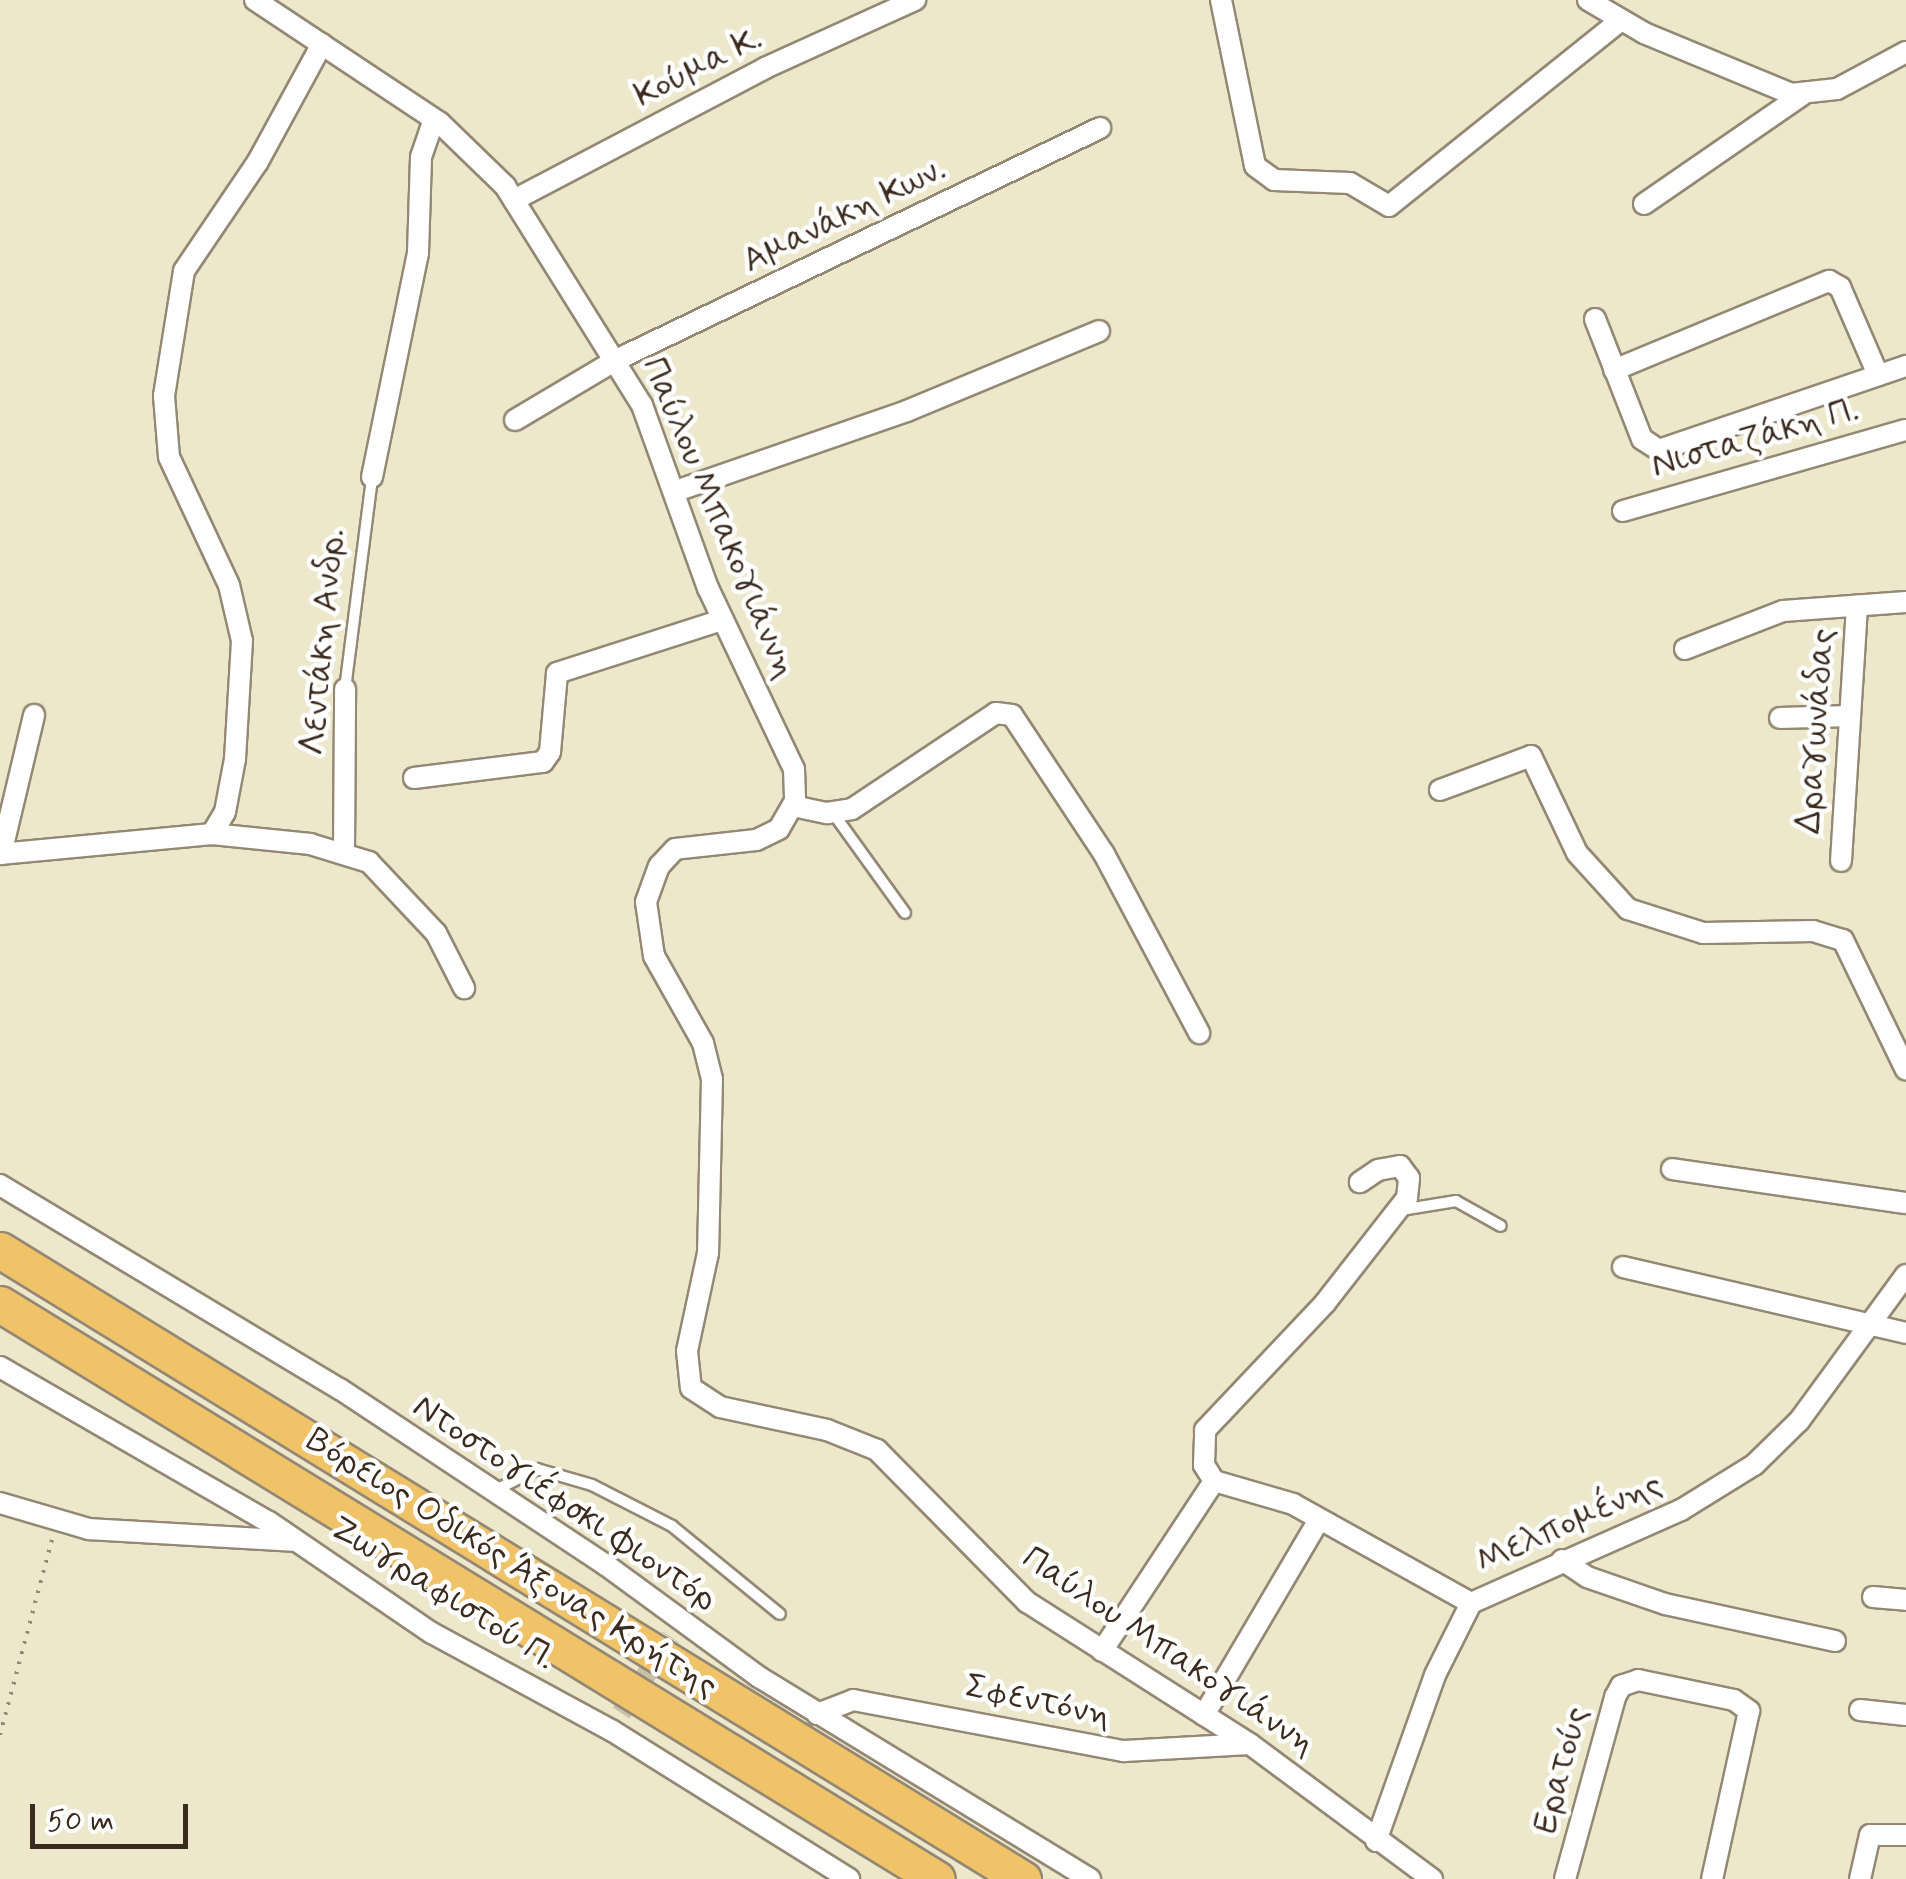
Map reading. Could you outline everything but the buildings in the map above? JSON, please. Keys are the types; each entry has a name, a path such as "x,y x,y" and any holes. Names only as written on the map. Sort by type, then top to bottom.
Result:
{"highway":[{"name":"Βόρειος Οδικός Άξονας Κρήτης","path":"0,1250 1023,1879"},
{"name":"Βόρειος Οδικός Άξονας Κρήτης","path":"0,1304 937,1879"}],"street":[{"name":"Παύλου Μπακογιάννη","path":"255,0 434,120 487,165 514,200 616,360 676,491 722,620 792,761 793,806 763,838 675,849 659,866 646,902 654,956 703,1043 712,1079 708,1254 688,1344 688,1384 720,1407 827,1430 877,1450 935,1502 1016,1592 1250,1744 1432,1879"},
{"name":"Κούμα Κ.","path":"514,200 765,68 916,0"},
{"path":"1221,0 1256,166 1274,180 1350,183 1389,206 1620,21"},
{"path":"1588,0 1620,21 1762,87 1802,95 1837,89 1906,52"},
{"path":"212,834 225,812 235,759 242,642 229,585 169,457 164,396 184,270 257,164 322,44"},
{"path":"1644,204 1802,95"},
{"name":"Λεντάκη Ανδρ.","path":"372,477 418,254 422,157 434,120"},
{"name":"Αμανάκη Κων.","path":"514,420 616,360 1100,128"},
{"path":"1614,370 1830,281 1840,287 1878,374"},
{"path":"1595,319 1642,439 1659,450 1906,366"},
{"path":"676,491 907,411 1099,331"},
{"name":"Νισταζάκη Π.","path":"1623,512 1906,430"},
{"path":"1685,649 1783,612 1906,602"},
{"name":"Δραγωνάδας","path":"1841,861 1857,604"},
{"path":"414,778 543,762 550,752 556,674 722,620"},
{"name":"Λεντάκη Ανδρ.","path":"344,852 345,689"},
{"path":"793,806 833,814 903,779 996,713 1012,714 1104,854 1199,1034"},
{"path":"34,715 0,854 212,834 344,852 377,869 436,933 464,988"},
{"path":"1780,718 1850,716"},
{"path":"1440,790 1530,756 1576,854 1628,909 1703,932 1813,931 1843,940 1906,1070"},
{"path":"1360,1182 1392,1164 1405,1170 1410,1188 1398,1211 1325,1303 1205,1430 1204,1465 1214,1481 1266,1493 1471,1603"},
{"path":"1672,1169 1906,1202"},
{"name":"Ντοστογιέφσκι Φιοντόρ","path":"0,1185 340,1389 492,1492 676,1628 1090,1879"},
{"path":"1624,1266 1906,1333"},
{"name":"Μελπομένης","path":"1376,1840 1435,1676 1471,1603 1681,1510 1762,1458 1799,1420 1906,1275"},
{"name":"Ζωγραφιστού Π.","path":"0,1367 298,1542 432,1633 616,1722 849,1879"},
{"path":"1102,1651 1214,1481"},
{"path":"0,1502 56,1521 115,1532 298,1542"},
{"path":"1204,1715 1319,1520"},
{"path":"1562,1560 1587,1577 1665,1604 1835,1641"},
{"path":"1874,1597 1906,1600"},
{"name":"Ερατούς","path":"1564,1879 1614,1697 1627,1682 1653,1681 1747,1707 1750,1728 1712,1879"},
{"name":"Σφεντόνη","path":"817,1714 853,1700 1124,1751 1250,1744"},
{"path":"1860,1710 1906,1715"},
{"path":"1860,1879 1870,1835 1906,1835"}],"lane":[{"name":"Λεντάκη Ανδρ.","path":"345,689 372,477"},
{"path":"833,814 905,913"},
{"path":"1398,1211 1456,1201 1502,1226"},
{"path":"492,1492 537,1469 592,1485 672,1526 780,1614"}],"path":[{"path":"0,1735 56,1521"}],"tunnel":[{"path":"621,1713 671,1637"}]}
